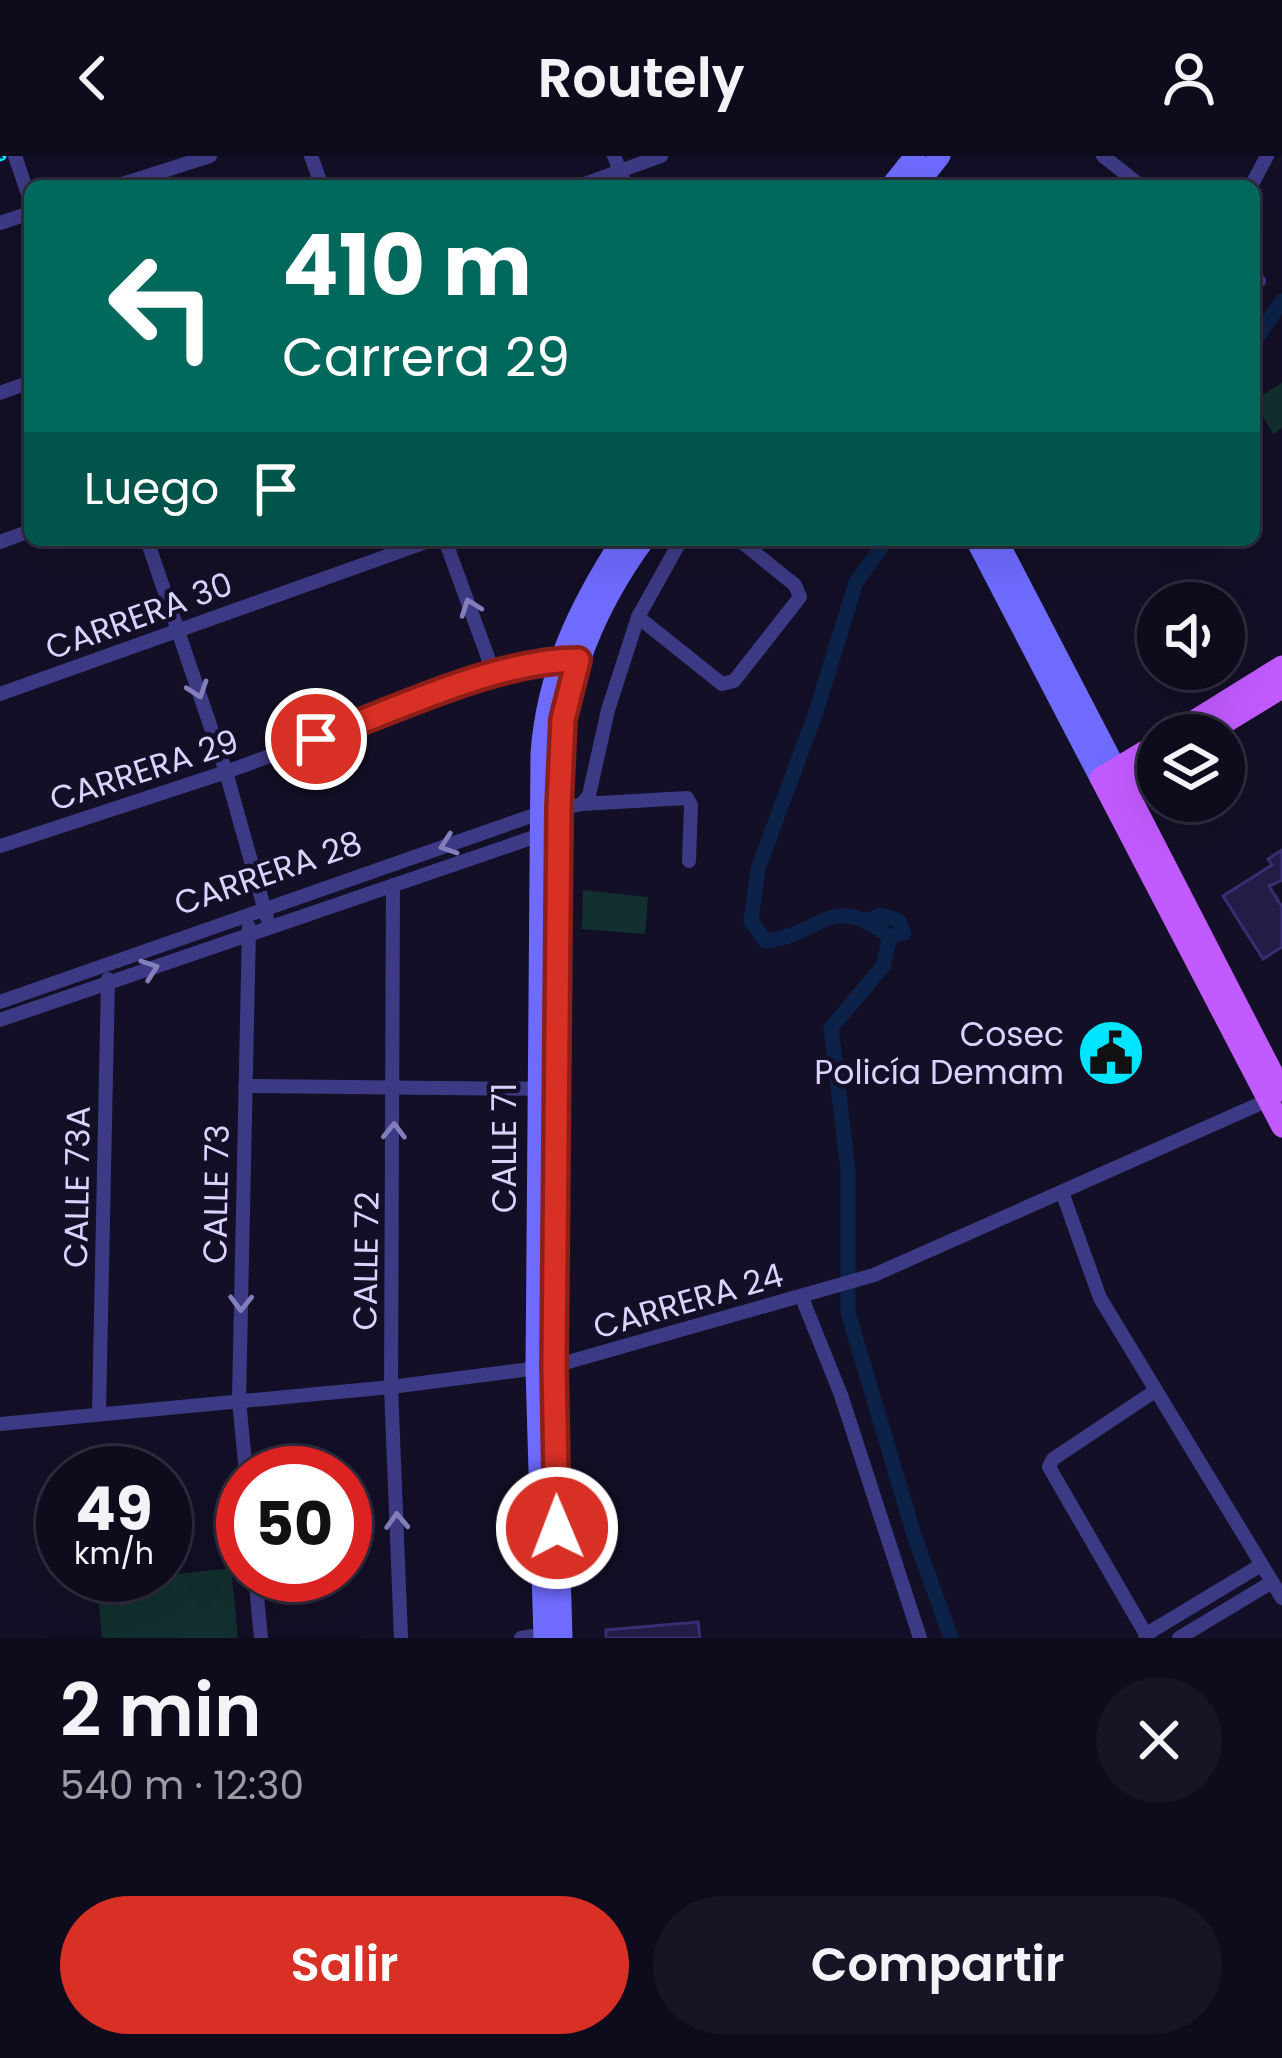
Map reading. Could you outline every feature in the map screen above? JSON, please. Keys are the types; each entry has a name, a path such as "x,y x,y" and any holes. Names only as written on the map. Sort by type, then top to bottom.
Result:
{"main road":[{"path":"919,170 940,156"},
{"path":"568,660 595,583 618,546"},
{"path":"568,660 640,546"},
{"path":"979,546 1112,782 1277,1095 1282,1127"},
{"path":"1000,546 1112,782"},
{"name":"CALLE 71","path":"546,1636 549,821 568,660"},
{"path":"1205,714 1282,666"},
{"path":"1239,714 1282,688"},
{"path":"1112,782 1137,761"},
{"path":"1112,782 1137,772"}],"street":[{"path":"135,180 210,156"},
{"path":"620,171 661,156"},
{"path":"1103,156 1133,180"},
{"path":"149,546 226,772 269,928"},
{"name":"CARRERA 30","path":"0,694 415,546"},
{"path":"448,546 494,674"},
{"path":"582,804 589,795 608,710 638,617 679,546"},
{"path":"638,617 722,684 734,680 800,597 795,585 746,546"},
{"name":"CARRERA 29","path":"0,846 226,772 494,674 568,660"},
{"path":"549,821 582,804 687,798 692,805 688,861"},
{"name":"CARRERA 28","path":"0,1020 393,885 549,821"},
{"name":"CARRERA 28","path":"3,1001 266,909 549,821"},
{"name":"CALLE 72","path":"393,885 391,1387 401,1638"},
{"name":"CALLE 73","path":"243,1446 239,1400 248,916"},
{"name":"CALLE 73A","path":"99,1412 108,964"},
{"path":"0,983 3,1001"},
{"path":"245,1086 547,1089"},
{"name":"CARRERA 24","path":"0,1424 545,1368 874,1275 1277,1095"},
{"path":"1062,1192 1100,1298 1282,1598"},
{"path":"802,1298 842,1395 920,1638"},
{"path":"1155,1391 1053,1459 1049,1467 1146,1636 1261,1565"},
{"path":"1179,1638 1272,1582"},
{"path":"258,1602 261,1638"}],"green space":[{"path":"1282,383 1282,428 1273,434 1260,411 1260,396"},
{"path":"583,890 648,897 645,934 582,929"},
{"path":"216,1570 216,1602 234,1602 238,1638 102,1638 99,1602 192,1602 192,1572"}],"building":[{"path":"1282,850 1282,880 1269,886 1282,907 1282,947 1263,959 1223,896 1272,865 1268,859"},
{"path":"698,1622 700,1638 606,1638 606,1630"}],"waterway":[{"path":"1260,333 1282,301"},
{"path":"883,546 856,582 816,712 758,869 751,921 765,941 839,916 870,923 890,937 883,966 831,1028 848,1171 848,1312 914,1535 951,1638"},
{"path":"868,920 881,915 898,920 904,933 890,937"}],"place":[{"name":"Cosec Policía Demam","path":"1111,1053"}],"route":[{"path":"316,739 494,674 541,662 578,660 560,752 554,1366 557,1528"}]}
